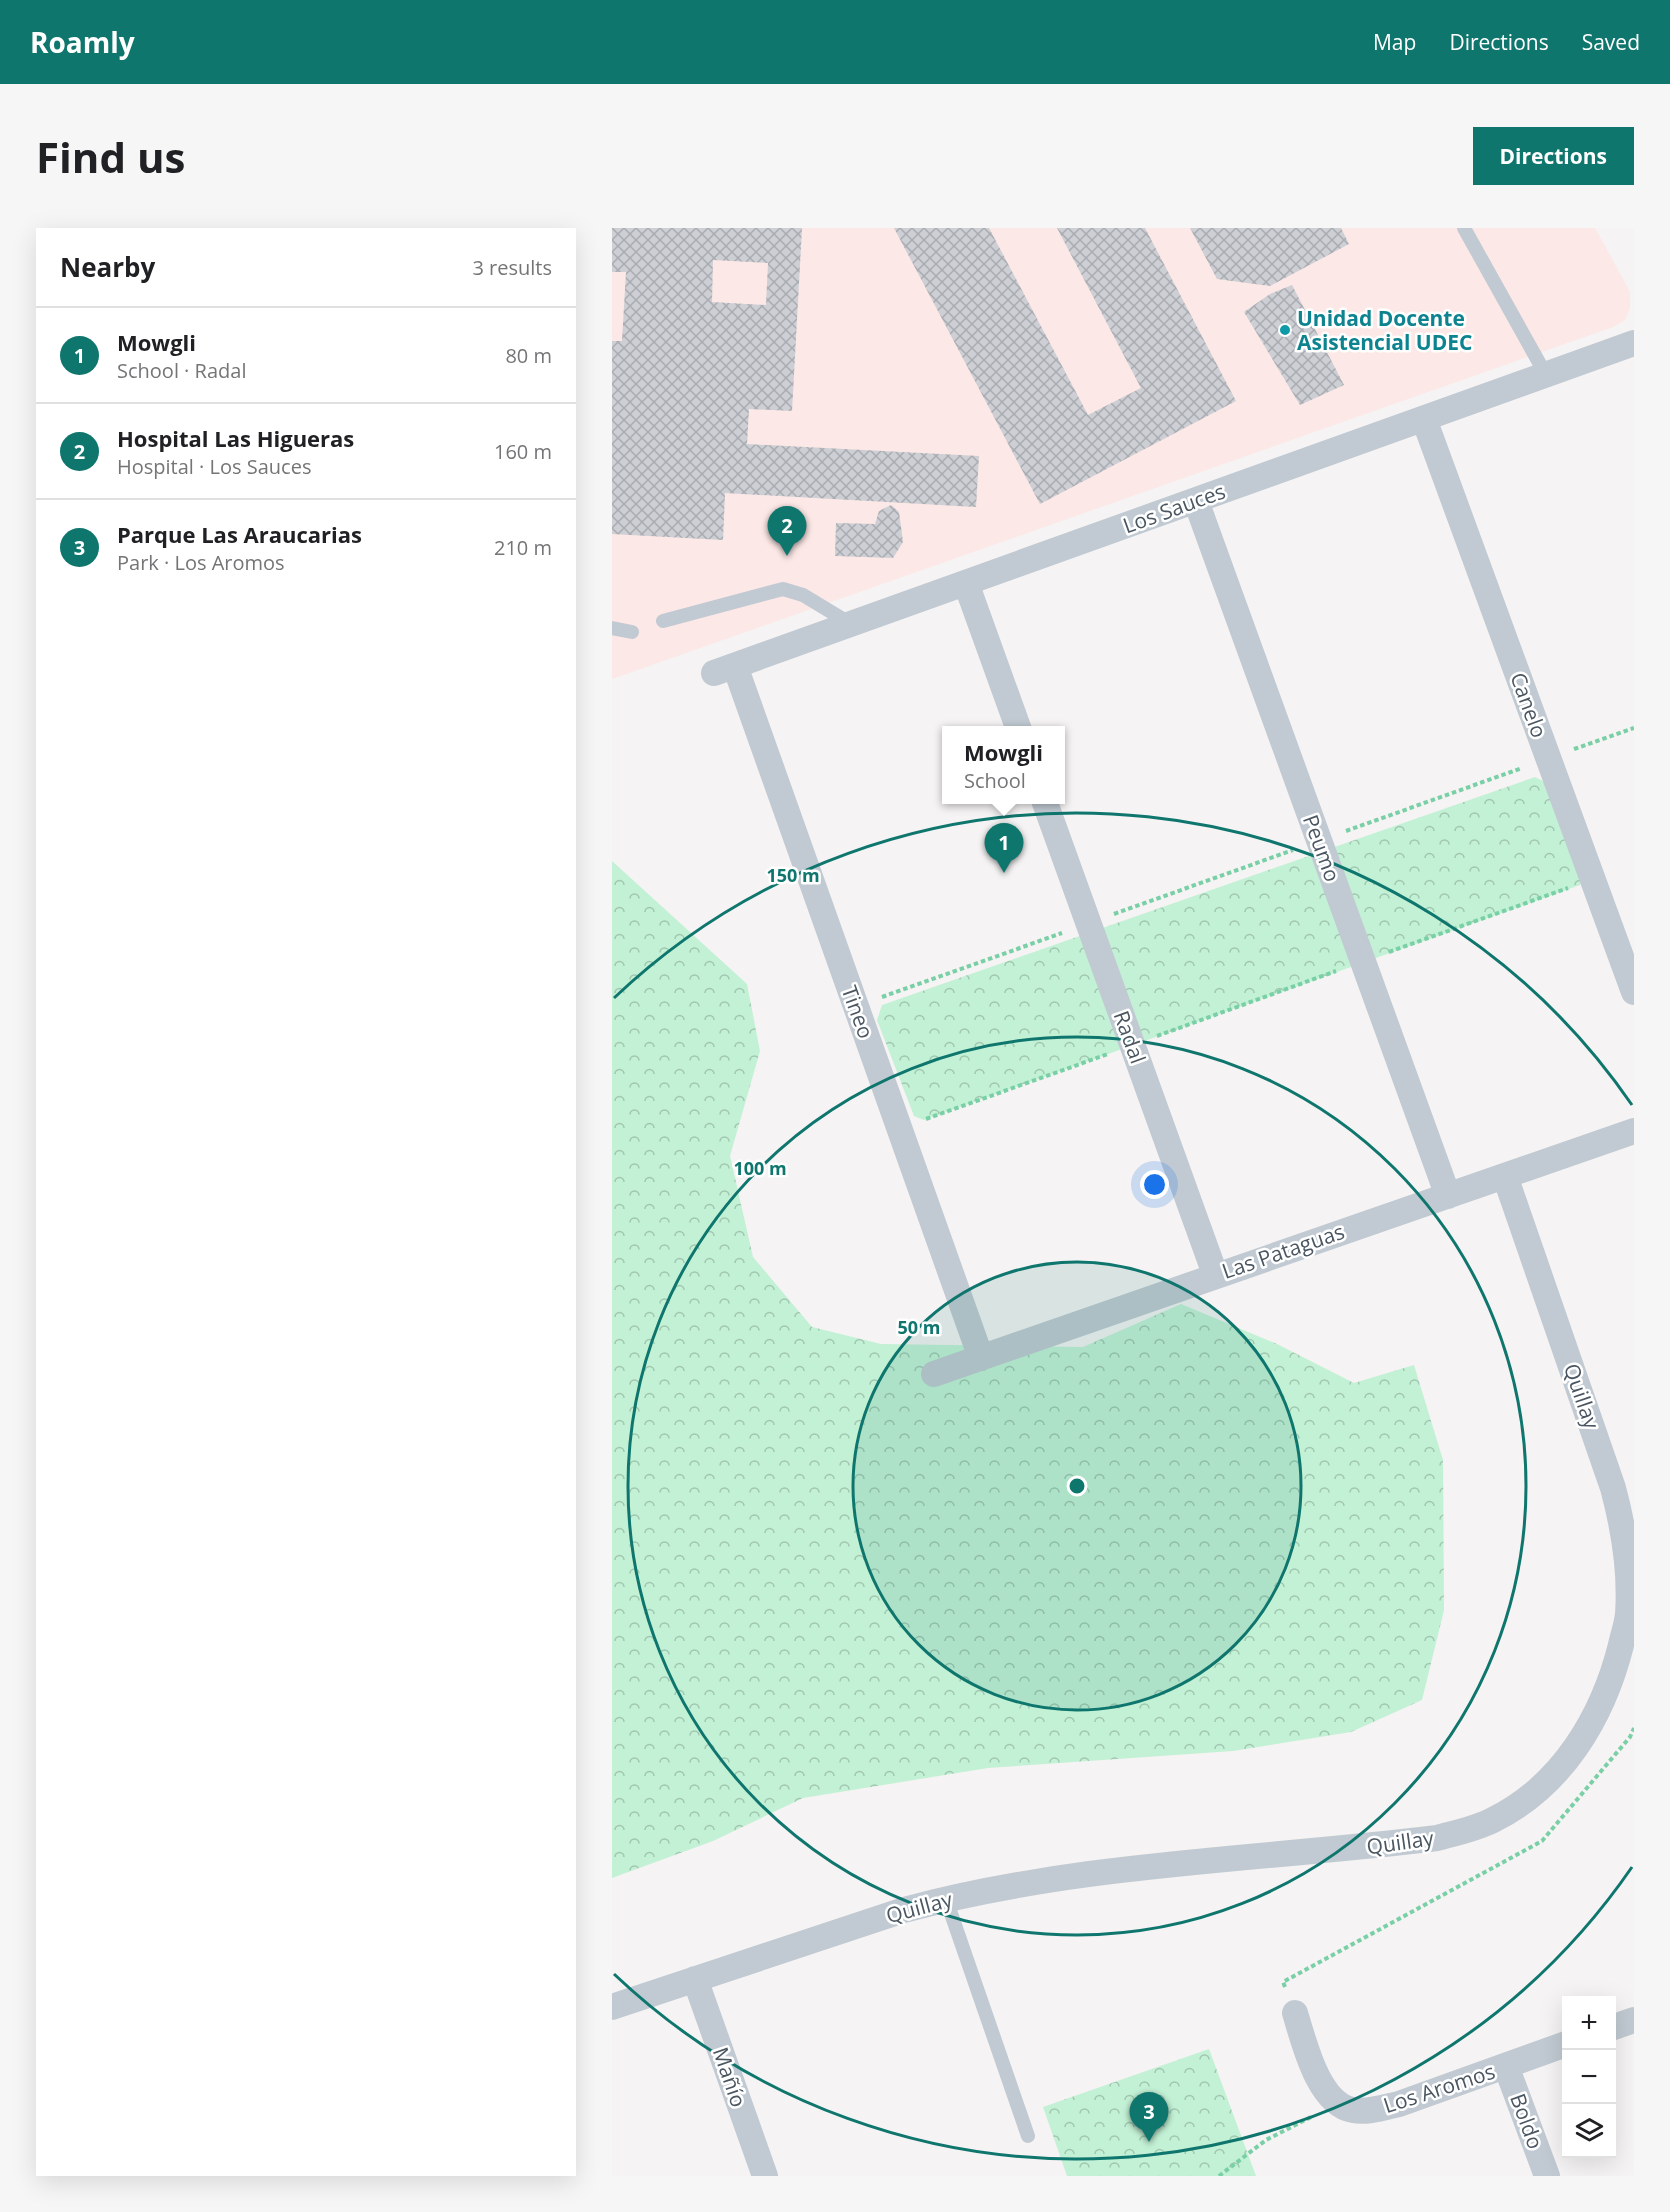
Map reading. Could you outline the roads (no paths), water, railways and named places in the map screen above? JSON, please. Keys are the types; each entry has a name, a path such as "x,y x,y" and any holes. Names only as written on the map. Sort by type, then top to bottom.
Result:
{"street":[{"name":"Los Sauces","path":"724,669 1634,344"},
{"name":"Canelo","path":"1424,419 1634,992"},
{"name":"Peumo","path":"1196,501 1448,1196"},
{"path":"966,583 1018,726"},
{"name":"Tineo","path":"724,669 856,1006 981,1358"},
{"name":"Radal","path":"1045,804 1215,1274"},
{"name":"Las Pataguas","path":"934,1374 1215,1274 1634,1131"},
{"name":"Quillay","path":"612,2007 946,1899 1076,1875 1437,1838 1493,1820 1536,1791 1572,1754 1605,1696 1628,1616 1628,1566 1622,1523 1613,1488 1505,1176"},
{"name":"Mañío","path":"695,1979 765,2176"},
{"name":"Los Aromos","path":"1295,2013 1312,2067 1324,2088 1338,2103 1352,2110 1373,2110 1400,2104 1562,2045"},
{"path":"1616,2026 1634,2020"},
{"name":"Boldo","path":"1506,2066 1547,2176"}],"lane":[{"path":"1464,228 1546,375"},
{"path":"663,621 783,589 803,595 851,624"},
{"path":"612,628 632,632"},
{"path":"946,1899 1028,2136"}],"place":[{"name":"Unidad Docente Asistencial UDEC","path":"1285,330"},
{"name":"Hospital Las Higueras","path":"787,556"},
{"name":"Mowgli","path":"1004,873"},
{"name":"Parque Las Araucarias","path":"1149,2142"}]}
